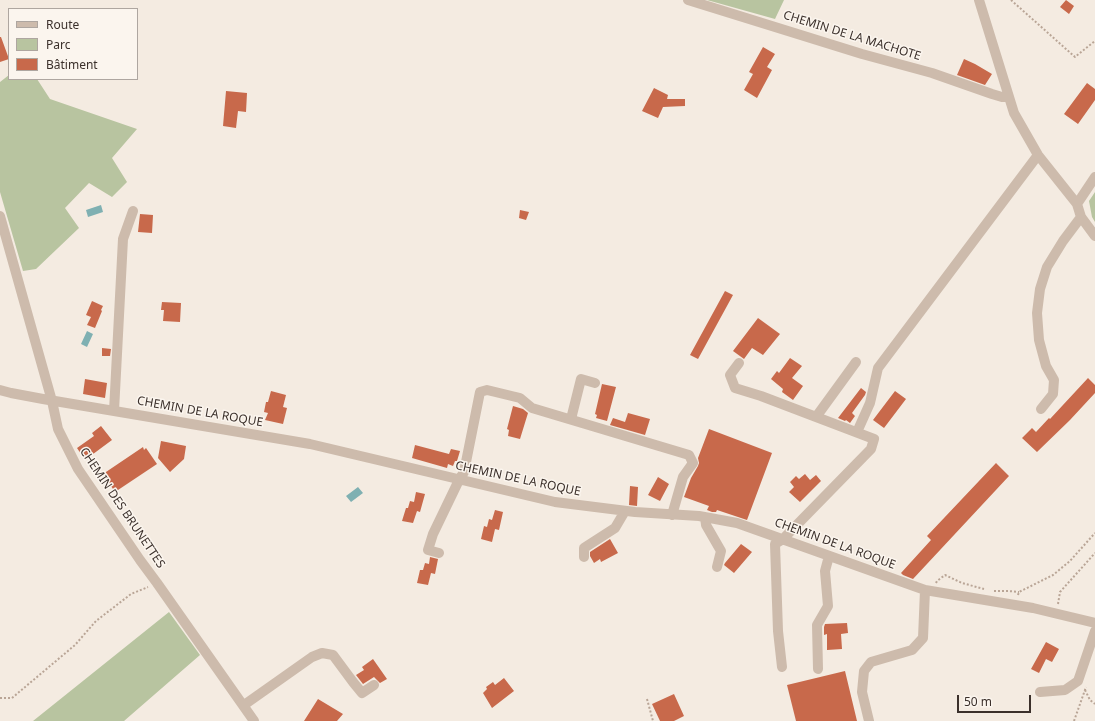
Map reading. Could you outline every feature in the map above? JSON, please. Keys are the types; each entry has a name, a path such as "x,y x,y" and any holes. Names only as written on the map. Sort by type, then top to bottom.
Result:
{"street":[{"name":"CHEMIN DE LA MACHOTE","path":"688,0 862,54 932,73 992,94 1008,97"},
{"path":"979,0 1014,113 1038,155 1077,204 1081,217 1095,236"},
{"path":"856,432 870,403 878,368 1038,155"},
{"path":"1077,204 1095,177"},
{"path":"114,411 123,240 133,211"},
{"name":"CHEMIN DES BRUNETTES","path":"0,216 52,401 58,429 78,469 140,560 254,721"},
{"path":"1041,409 1053,394 1054,380 1046,366 1039,340 1037,313 1040,289 1047,267 1063,241 1081,217"},
{"path":"816,417 856,362"},
{"path":"738,363 730,375 735,388 761,396 874,439 871,449 783,539 775,544 778,631 782,667"},
{"path":"571,420 581,379 595,383"},
{"name":"CHEMIN DE LA ROQUE","path":"0,390 52,401 310,444 554,502 625,511 705,517 737,523 929,591 1033,608 1095,623"},
{"path":"439,553 428,550 432,534 464,472 480,392 486,390 520,398 532,408 689,455 693,463 683,477 672,515"},
{"path":"584,558 584,548 615,528 625,511"},
{"path":"705,517 706,525 721,551 717,567"},
{"path":"818,669 816,625 828,606 825,571 829,556"},
{"path":"869,721 862,692 864,671 871,662 912,650 923,638 929,591"},
{"path":"1040,692 1065,690 1078,681 1095,631"},
{"path":"244,705 312,657 322,653 333,655 352,682 362,692 374,685"}],"path":[{"path":"1011,0 1075,57 1095,41"},
{"path":"929,591 936,581 945,575 962,583 991,591 1019,592 1052,575 1070,561 1095,533"},
{"path":"1058,607 1060,592 1095,554"},
{"path":"0,698 12,698 75,645 96,621 132,594 157,583"},
{"path":"1016,605 1019,592"},
{"path":"1074,721 1085,690 1090,700 1095,704"},
{"path":"647,699 653,721"}],"green space":[{"path":"707,0 784,0 775,19"},
{"path":"8,76 8,80 38,80 50,99 137,129 112,158 127,182 112,197 89,183 65,208 79,228 36,269 23,271 0,192 0,82"},
{"path":"1095,192 1095,222 1092,217 1089,201"},
{"path":"169,612 200,655 124,721 33,721"}],"water":[{"path":"101,205 103,212 88,217 86,210"},
{"path":"87,331 93,334 87,347 81,344"},
{"path":"358,487 363,493 351,502 346,496"}],"building":[{"path":"1066,0 1074,6 1069,14 1060,7"},
{"path":"0,37 1,37 8,59 0,62"},
{"path":"763,47 775,54 767,67 772,70 757,98 744,90 753,74 749,72"},
{"path":"964,59 992,74 985,85 957,75"},
{"path":"1087,83 1095,89 1095,100 1078,124 1064,114"},
{"path":"654,88 668,95 667,99 685,99 685,106 663,107 658,118 642,111"},
{"path":"226,91 247,93 246,112 238,111 236,128 223,126"},
{"path":"520,210 529,212 526,220 519,218"},
{"path":"140,214 153,215 152,233 138,232"},
{"path":"725,291 733,295 698,359 690,355"},
{"path":"92,301 103,306 95,328 87,325 91,317 86,315"},
{"path":"162,302 181,303 180,322 163,321 164,310 161,310"},
{"path":"758,318 780,334 763,355 752,348 744,359 733,351"},
{"path":"102,348 111,349 110,356 102,356"},
{"path":"790,358 802,366 792,378 803,386 793,400 782,392 783,389 771,379 777,371 779,373"},
{"path":"1088,378 1095,385 1095,393 1037,452 1022,438 1032,428 1036,432"},
{"path":"85,379 107,383 105,398 83,394"},
{"path":"602,384 616,387 607,421 596,418 597,415 595,414"},
{"path":"861,388 866,392 852,413 855,416 850,423 846,420 845,421 838,418"},
{"path":"271,391 286,395 283,407 287,408 283,424 265,420 268,413 264,412 266,402 268,402"},
{"path":"895,391 906,399 884,428 873,420"},
{"path":"513,406 523,409 528,413 520,439 508,436 509,430 507,429"},
{"path":"628,413 650,419 645,435 610,425 613,418 625,422"},
{"path":"101,426 112,440 85,460 77,448 94,436 92,433"},
{"path":"709,429 772,453 747,520 717,510 716,512 712,512 707,510 709,506 684,497 691,478 698,466 698,458"},
{"path":"161,441 186,446 184,459 170,472 158,458"},
{"path":"415,445 449,454 451,449 460,451 457,461 455,461 453,466 448,464 447,468 412,458"},
{"path":"143,447 144,450 146,448 157,464 115,492 103,474"},
{"path":"996,463 1009,476 913,579 903,575 901,573 931,540 927,536"},
{"path":"805,474 810,480 816,475 821,481 800,502 789,492 794,487 790,482 796,476 799,479"},
{"path":"658,477 669,484 660,501 648,495"},
{"path":"630,486 638,487 637,506 629,505"},
{"path":"416,492 425,494 420,512 417,511 413,523 402,521 410,501 414,502"},
{"path":"495,510 503,512 499,530 495,529 492,542 481,539 484,526 487,527 489,519 492,520"},
{"path":"610,539 618,553 601,562 600,559 594,563 590,556 590,552"},
{"path":"741,544 752,552 734,573 724,565"},
{"path":"430,557 438,559 435,574 431,573 428,585 417,583 420,570 423,570 425,563 429,564"},
{"path":"847,623 848,633 841,634 842,649 827,650 827,634 824,635 825,624"},
{"path":"1046,642 1059,649 1052,662 1046,659 1039,673 1031,669"},
{"path":"373,659 387,679 380,683 374,677 363,684 356,675 364,670 362,667"},
{"path":"845,671 857,721 796,721 787,685"},
{"path":"504,678 514,691 492,708 483,693 487,689 486,687 493,682 495,685"},
{"path":"674,694 684,716 674,721 660,721 652,704"},
{"path":"318,699 343,714 337,721 304,721"}]}
